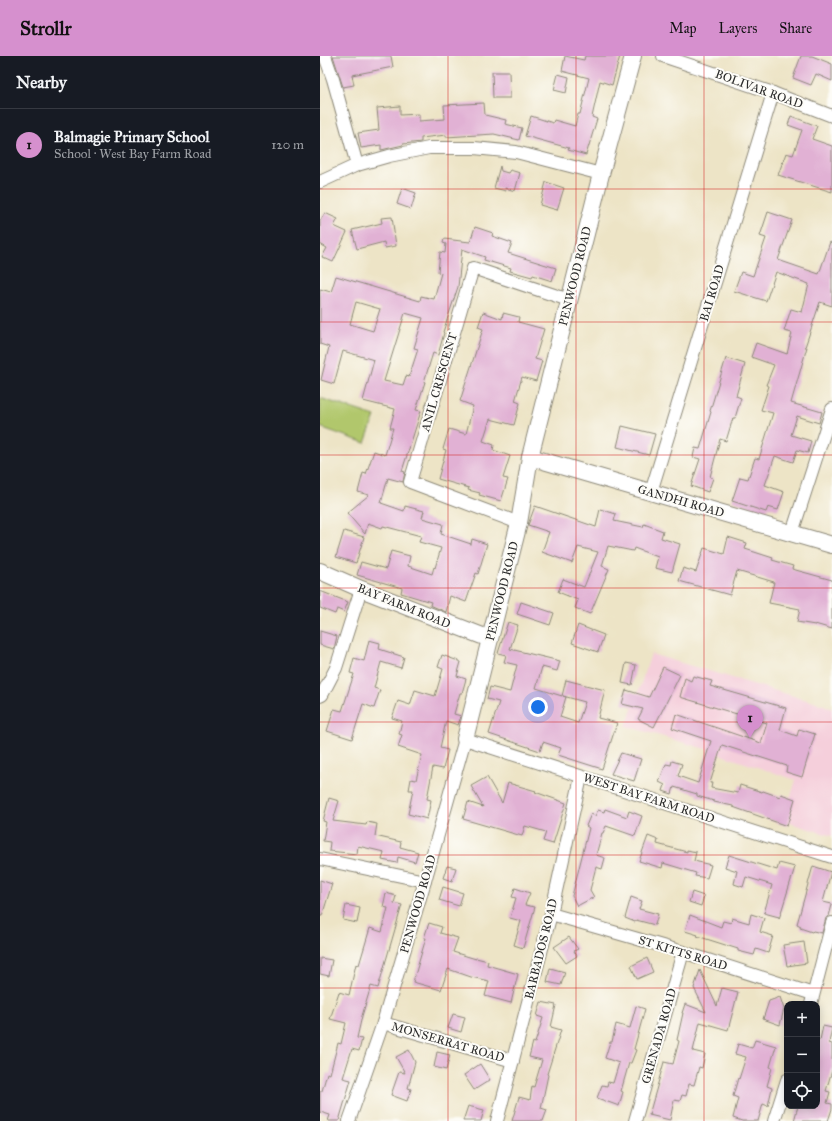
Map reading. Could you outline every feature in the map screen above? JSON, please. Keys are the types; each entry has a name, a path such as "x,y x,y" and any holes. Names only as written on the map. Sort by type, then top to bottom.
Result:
{"street":[{"path":"325,56 357,165"},
{"name":"PENWOOD ROAD","path":"349,1121 383,1024 465,739 519,523 530,457 601,174 634,56"},
{"name":"BOLIVAR ROAD","path":"664,56 773,93 832,116"},
{"name":"BAI ROAD","path":"650,492 773,93"},
{"path":"320,182 357,165 389,156 429,148 474,148 516,152 601,174"},
{"name":"ANIL CRESCENT","path":"519,523 410,482 473,268 569,300"},
{"path":"792,533 832,409"},
{"name":"GANDHI ROAD","path":"530,457 832,545"},
{"name":"BAY FARM ROAD","path":"320,571 361,589 490,639"},
{"path":"320,696 322,695 336,668 361,589"},
{"name":"WEST BAY FARM ROAD","path":"465,739 832,857"},
{"name":"BARBADOS ROAD","path":"497,1121 551,914 581,777"},
{"path":"320,859 425,881"},
{"name":"ST KITTS ROAD","path":"551,914 684,952 812,999"},
{"path":"812,999 832,923"},
{"name":"GRENADA ROAD","path":"635,1121 684,952"},
{"name":"MONSERRAT ROAD","path":"383,1024 513,1061"},
{"path":"774,1121 784,1089"}],"shaded area":[{"path":"651,654 824,705 832,709 832,836 783,821 796,780 709,750 626,726"}],"green space":[{"path":"320,398 375,416 365,443 320,427"}],"building":[{"path":"333,56 391,56 393,67 352,75 354,85 343,87"},
{"path":"565,56 584,60 585,56 620,56 612,85 600,81 592,117 597,119 586,155 568,150 569,148 525,136 531,116 553,123 554,120 575,126 578,114 580,114 589,78 562,71"},
{"path":"801,56 812,56 832,64 832,81 816,74 811,85 793,78"},
{"path":"492,72 509,72 510,98 493,98"},
{"path":"558,74 569,77 566,93 554,90"},
{"path":"484,103 485,115 506,120 505,124 522,128 519,140 494,134 446,137 446,135 421,138 421,142 403,144 381,150 381,145 361,148 358,133 379,130 377,108 400,106 400,115 419,114 419,121 445,119 444,105"},
{"path":"791,116 817,126 812,139 832,146 832,192 778,175 786,153 793,155 802,130 788,125"},
{"path":"500,166 501,171 508,173 510,170 520,173 515,191 505,188 506,191 494,188"},
{"path":"546,182 564,188 557,210 540,205"},
{"path":"402,188 416,193 411,209 397,204"},
{"path":"768,212 792,220 778,260 819,274 830,242 832,243 832,306 820,302 805,347 807,347 791,403 822,412 819,423 797,416 791,435 811,441 808,453 797,450 793,462 775,456 765,485 784,492 778,510 768,507 766,512 732,501 740,477 748,479 755,458 759,459 773,413 761,410 769,386 766,385 774,365 751,357 756,343 787,354 792,333 784,331 791,309 802,312 809,284 776,272 766,301 734,291 741,272 753,276 766,238 760,236"},
{"path":"325,213 338,219 334,226 347,232 333,262 322,257 327,248 320,244 320,221"},
{"path":"392,217 396,246 385,248 384,242 357,249 352,230 382,223 381,218"},
{"path":"475,227 493,233 492,236 512,243 508,253 556,268 552,281 533,275 532,277 510,271 511,268 484,260 485,257 462,249 458,287 443,332 438,355 433,353 416,410 421,411 402,471 405,472 403,482 388,478 381,503 404,511 405,506 424,511 422,518 443,524 441,534 471,544 472,539 487,544 478,574 476,573 466,602 450,596 446,612 430,605 431,602 401,593 402,588 357,575 361,562 386,569 391,551 410,556 408,566 432,574 441,548 419,542 421,536 383,526 382,528 368,523 365,534 347,513 369,495 358,492 363,473 366,474 374,451 385,455 393,428 390,428 395,409 363,401 374,360 343,351 334,384 321,380 329,347 320,344 320,289 331,292 336,276 420,301 421,296 434,299 441,273 438,272 440,252 445,253 446,244 443,243 444,239 470,242","holes":["356,302 380,309 373,331 350,324","405,313 423,318 414,348 418,349 409,377 406,376 403,385 384,381"]},
{"path":"483,312 502,319 503,313 519,317 518,322 544,329 535,359 542,361 536,381 522,377 515,401 520,403 514,425 490,419 483,441 494,445 493,450 510,456 503,478 508,479 501,501 479,495 480,493 468,490 469,488 438,479 446,450 443,449 449,429 466,434 473,406 460,401 483,329 478,327"},
{"path":"726,358 745,364 736,396 741,398 726,441 720,439 710,477 713,478 708,492 691,486 700,459 693,457 695,448 700,449"},
{"path":"622,426 655,434 649,455 617,447"},
{"path":"535,506 596,527 600,509 616,514 614,521 643,527 644,524 663,531 661,538 680,544 672,572 655,568 658,557 634,548 633,551 608,546 602,566 609,569 590,614 575,608 578,600 558,592 563,579 584,587 598,552 578,547 572,563 542,552 549,532 528,525"},
{"path":"344,531 364,537 356,563 336,557"},
{"path":"728,537 747,543 745,549 773,558 772,560 793,566 792,569 832,580 832,629 815,624 797,622 800,609 769,603 774,582 737,571 730,595 679,581 683,568 696,572 704,548 724,554"},
{"path":"320,591 348,602 344,612 337,609 335,614 320,608"},
{"path":"521,602 554,613 550,625 517,614"},
{"path":"508,622 518,625 510,649 560,661 557,671 542,667 536,688 562,696 566,680 605,690 598,718 617,723 602,769 558,755 561,748 543,742 540,751 489,734 499,702 487,699 490,687 510,692 517,665 504,662 506,655 498,653","holes":["563,696 585,702 578,723 560,717 566,697"]},
{"path":"578,625 604,635 598,652 572,643"},
{"path":"320,631 337,636 334,649 320,645"},
{"path":"369,640 380,643 379,649 404,657 401,668 381,662 374,688 380,690 374,708 363,704 352,739 327,731 334,709 342,711 354,674 350,673 354,658 364,661"},
{"path":"442,655 461,662 457,676 466,679 454,714 461,716 458,725 446,721 440,748 448,750 443,769 433,767 427,799 431,800 427,819 408,814 413,790 409,790 411,779 416,780 422,755 398,747 402,735 399,734 402,721 392,718 398,701 410,705 415,690 435,696 443,669 438,667"},
{"path":"626,663 636,665 632,685 622,683"},
{"path":"663,667 680,675 654,727 638,719 643,709 622,704 626,690 649,697"},
{"path":"693,676 712,681 710,686 786,708 780,730 797,736 799,729 815,734 802,777 786,772 787,766 722,745 710,783 712,783 711,788 738,793 740,785 780,797 781,794 795,799 787,826 733,806 714,802 697,796 697,794 674,787 672,794 663,791 665,785 659,782 666,764 671,765 672,761 682,764 678,776 698,783 711,741 672,728 676,714 761,743 767,723 680,697 685,678 691,681"},
{"path":"621,753 641,759 634,781 611,774"},
{"path":"487,777 502,803 508,783 536,791 535,792 566,803 553,844 543,841 546,832 525,826 522,836 463,819 468,802 483,807 471,786"},
{"path":"329,798 339,801 333,821 366,825 367,822 377,824 375,836 401,842 400,847 418,852 415,862 398,857 397,863 382,860 384,852 358,846 357,854 329,851 330,842 323,841 326,822 323,821"},
{"path":"605,809 627,817 629,811 642,816 635,836 606,826 602,833 596,855 605,858 602,869 596,867 590,890 594,897 577,906 572,896 589,828 586,826 591,814 595,816 598,810 604,812"},
{"path":"648,836 658,840 657,844 687,852 687,850 696,852 694,861 711,865 707,878 695,876 696,873 663,863 662,868 639,861"},
{"path":"729,855 777,870 779,863 795,867 779,919 779,917 764,913 772,885 746,877 743,887 734,884 737,871 725,867"},
{"path":"447,866 456,868 452,881 443,878"},
{"path":"813,866 831,872 823,902 832,905 829,916 826,918 822,933 812,932 800,928 801,926 797,924"},
{"path":"320,880 332,884 322,916 320,916"},
{"path":"443,887 463,893 459,906 439,900"},
{"path":"515,888 530,893 525,905 535,907 523,948 514,945 521,921 510,918 516,898 512,897"},
{"path":"692,892 704,896 701,906 689,902"},
{"path":"386,893 396,896 394,903 402,905 378,988 371,986 362,1016 357,1038 362,1039 359,1051 352,1049 343,1078 351,1080 339,1121 328,1121 330,1115 320,1112 320,1091 322,1091 327,1073 330,1074 338,1043 341,1044 346,1023 330,1019 339,992 349,995 356,964 359,965 370,928 382,932 388,908 383,907"},
{"path":"631,897 642,901 639,909 658,914 655,925 636,920 635,922 625,918"},
{"path":"346,905 360,908 357,923 343,920"},
{"path":"751,914 764,918 760,932 773,936 768,953 756,949 754,955 738,951 738,949 685,931 690,915 721,927 723,921 731,923 732,918 749,923"},
{"path":"429,923 442,927 440,933 458,938 453,952 488,961 487,965 518,974 511,1003 485,996 489,981 471,977 448,969 441,990 413,982"},
{"path":"569,937 578,949 574,951 577,956 566,963 554,947"},
{"path":"804,942 807,963 787,966 783,945"},
{"path":"320,958 332,960 329,976 320,974"},
{"path":"647,958 653,972 637,979 631,966"},
{"path":"550,968 565,972 561,985 547,982"},
{"path":"700,970 717,1006 722,988 738,992 728,1030 700,1022 693,1051 705,1054 702,1068 699,1067 694,1085 689,1084 686,1096 682,1095 680,1101 674,1100 670,1120 649,1115 664,1062 673,1064 679,1041 677,1040 685,1004 706,1012 694,988"},
{"path":"780,997 784,1009 780,1025 763,1019 769,1001"},
{"path":"541,1002 556,1005 551,1027 561,1030 547,1074 541,1108 547,1110 543,1121 512,1121 519,1097 530,1100 532,1086 534,1087 542,1060 529,1057 533,1042 535,1043 543,1018 537,1016"},
{"path":"636,1006 645,1009 634,1049 636,1050 631,1063 629,1063 621,1091 623,1092 619,1106 597,1098 602,1085 607,1086 608,1082 613,1083 619,1063 605,1058 610,1042 612,1042 616,1024 630,1028"},
{"path":"453,1014 465,1017 461,1032 448,1028"},
{"path":"823,1026 832,1028 829,1043 832,1044 832,1070 826,1091 830,1092 827,1103 832,1104 832,1109 828,1121 794,1121 797,1109 820,1109 820,1040"},
{"path":"755,1040 776,1046 770,1067 772,1068 767,1086 772,1088 768,1106 763,1104 758,1121 742,1121 733,1118 738,1098 733,1096 746,1057 735,1054 738,1044 752,1048"},
{"path":"409,1050 415,1062 408,1088 411,1089 407,1101 391,1095 399,1072 405,1073 396,1057"},
{"path":"437,1052 450,1055 446,1070 434,1067"},
{"path":"480,1064 490,1080 474,1090 464,1075"},
{"path":"468,1106 484,1110 481,1121 463,1121"}],"place":[{"name":"Balmagie Primary School","path":"750,738"}]}
